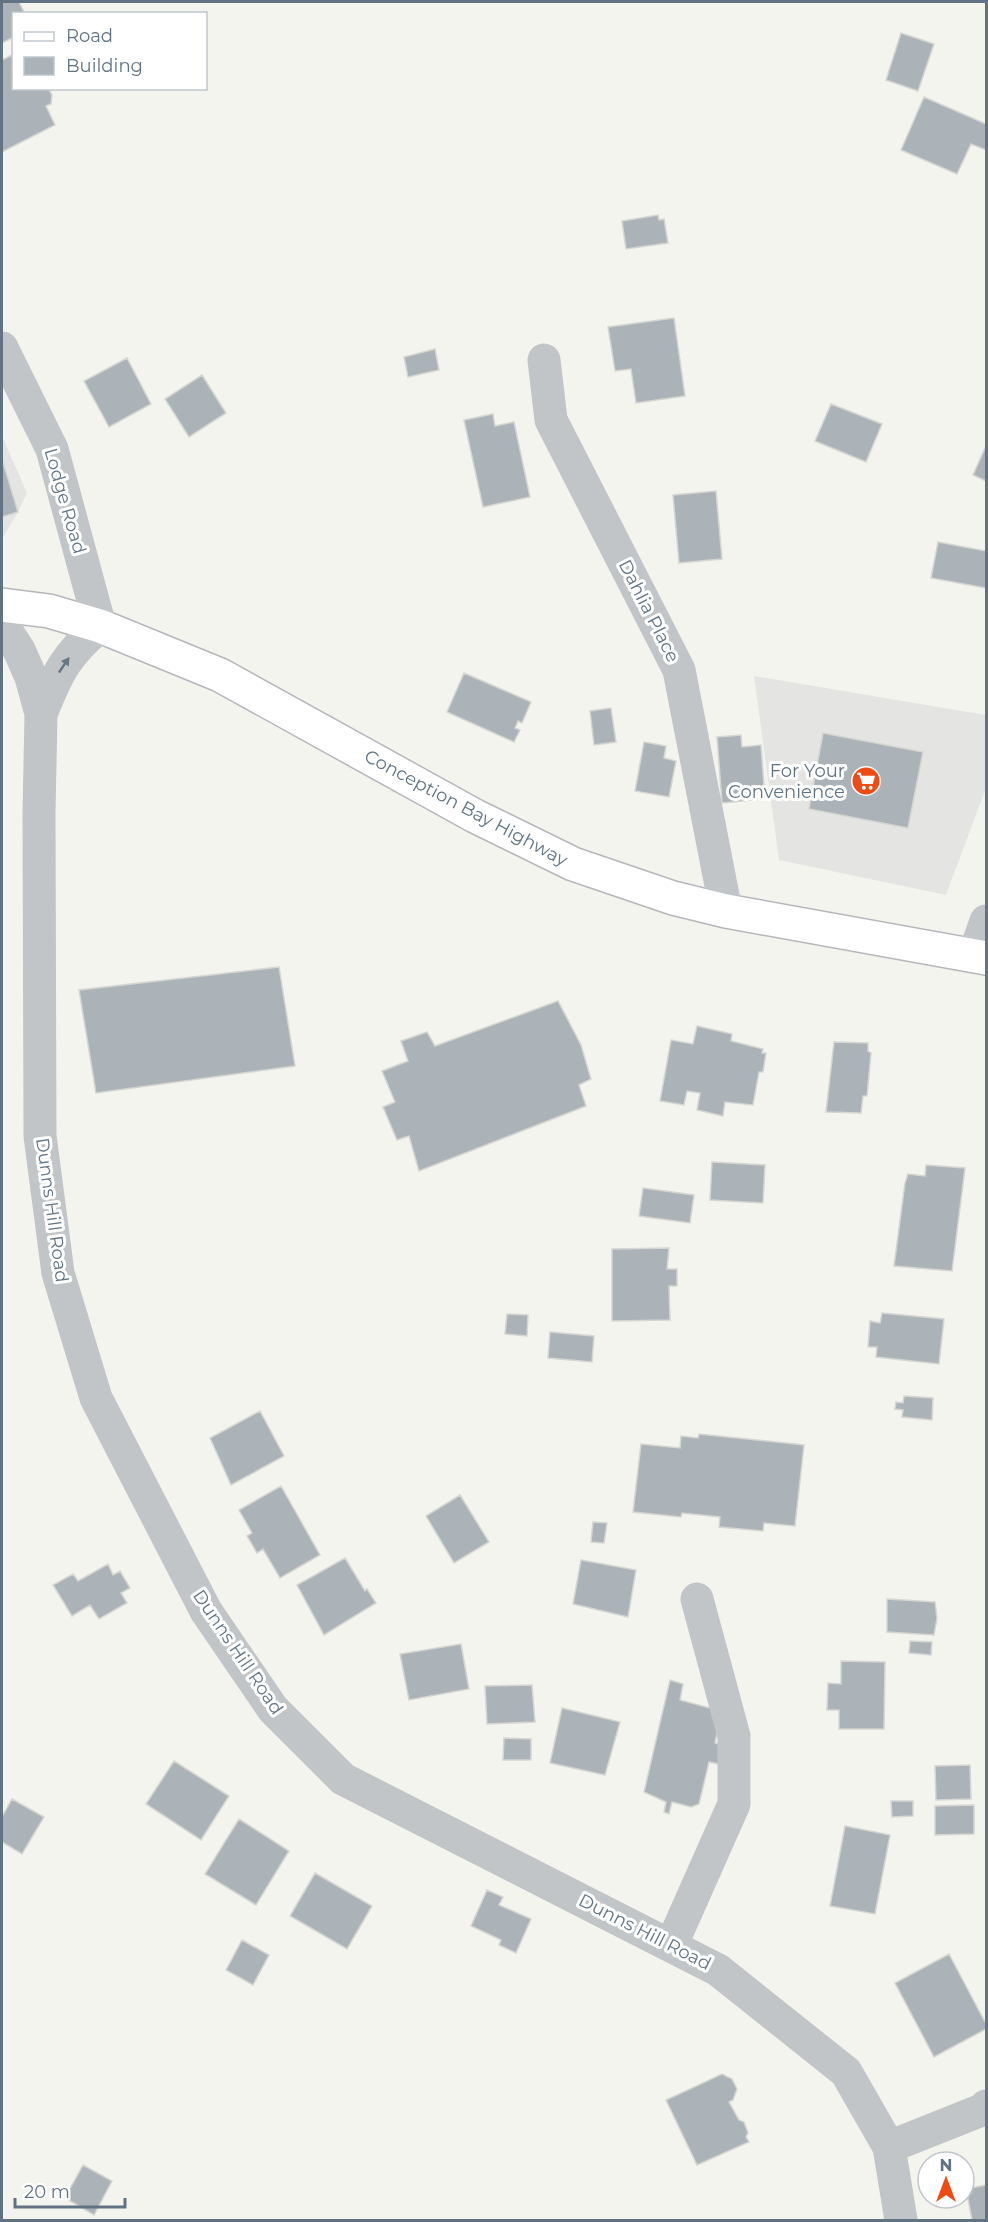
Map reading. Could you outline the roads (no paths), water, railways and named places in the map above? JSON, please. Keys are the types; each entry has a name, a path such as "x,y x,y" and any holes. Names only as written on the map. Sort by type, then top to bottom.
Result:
{"main road":[{"name":"Conception Bay Highway","path":"2,605 49,611 100,626 220,675 475,816 573,864 673,898 726,911 980,957"}],"street":[{"name":"Lodge Road","path":"2,348 52,449 100,626"},
{"name":"Dahlia Place","path":"544,360 551,420 679,670 726,911"},
{"name":"Dunns Hill Road","path":"2,624 19,650 31,677 41,714 40,1136 58,1273 96,1398 206,1611 273,1709 343,1779 718,1970 846,2072 889,2147 901,2220"},
{"name":"Dunns Hill Road","path":"41,714 59,671 77,646 100,626"},
{"path":"980,957 987,921"},
{"path":"671,1946 734,1804 734,1736 697,1599"},
{"path":"889,2147 987,2106"}],"place":[{"name":"For Your Convenience","path":"866,781"}]}
